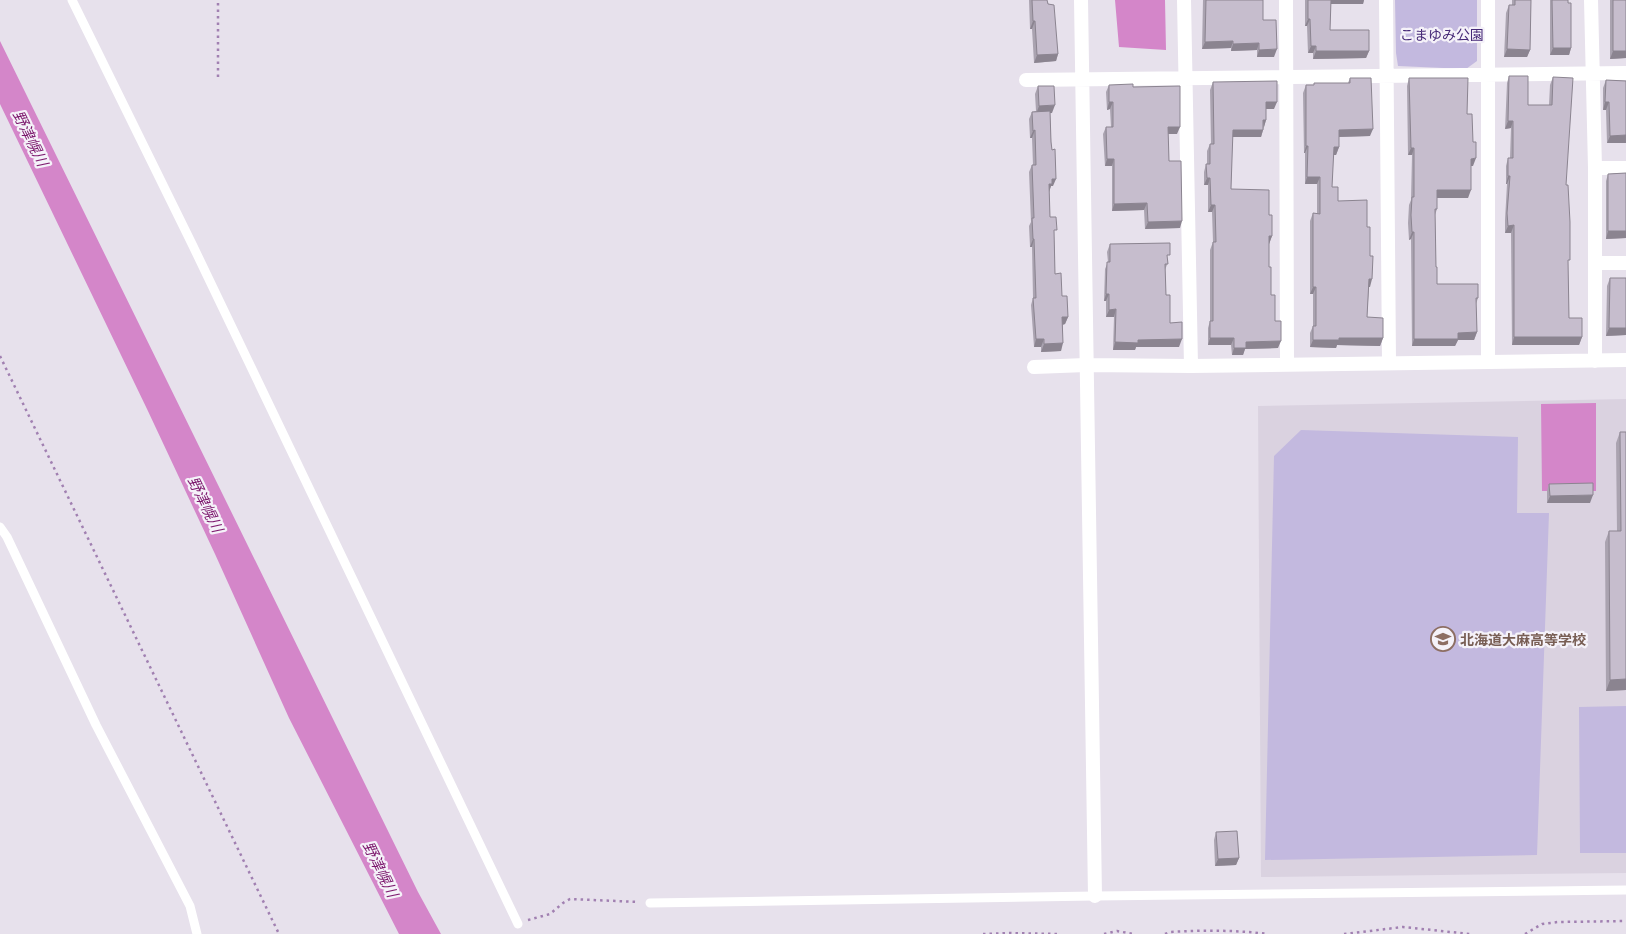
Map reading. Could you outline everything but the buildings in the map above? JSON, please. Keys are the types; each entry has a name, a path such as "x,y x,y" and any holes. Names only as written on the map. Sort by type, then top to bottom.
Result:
{"street":[{"path":"1081,0 1095,896"},
{"path":"1184,0 1190,366"},
{"path":"1286,0 1287,364"},
{"path":"1386,0 1389,362"},
{"path":"1488,0 1488,361"},
{"path":"1591,0 1595,168 1595,361"},
{"path":"1026,80 1626,73"},
{"path":"1595,168 1626,168"},
{"path":"1595,263 1626,263"},
{"path":"1034,367 1626,360"}],"lane":[{"path":"72,0 193,246 518,924"},
{"path":"0,527 7,537 96,724 190,906 197,934"},
{"path":"650,903 1626,890"}],"path":[{"path":"218,0 218,77"},
{"path":"0,356 279,934"},
{"path":"518,924 550,914 563,902 570,899 650,903"},
{"path":"1525,934 1542,924 1626,921"},
{"path":"1344,934 1402,927 1470,934"},
{"path":"1165,934 1170,932 1240,930 1268,934"},
{"path":"1104,934 1117,932 1133,934"},
{"path":"983,934 1060,934"}],"shaded area":[{"name":"北海道大麻高等学校","path":"1626,399 1626,873 1261,877 1258,406"}],"green space":[{"name":"こまゆみ公園","path":"1395,0 1477,0 1477,61 1466,69 1398,66"},
{"name":"北海道大麻高等学校","path":"1301,430 1518,437 1517,513 1549,513 1537,855 1265,860 1274,456"},
{"path":"1626,706 1626,853 1580,853 1579,707"}],"water":[{"path":"1115,0 1165,0 1166,50 1119,47"},
{"name":"野津幌川","path":"0,41 418,892 441,934 399,934 289,718 147,409 0,104"},
{"path":"1596,403 1596,491 1542,491 1541,404"}],"place":[{"name":"北海道大麻高等学校","path":"1443,639"}]}
